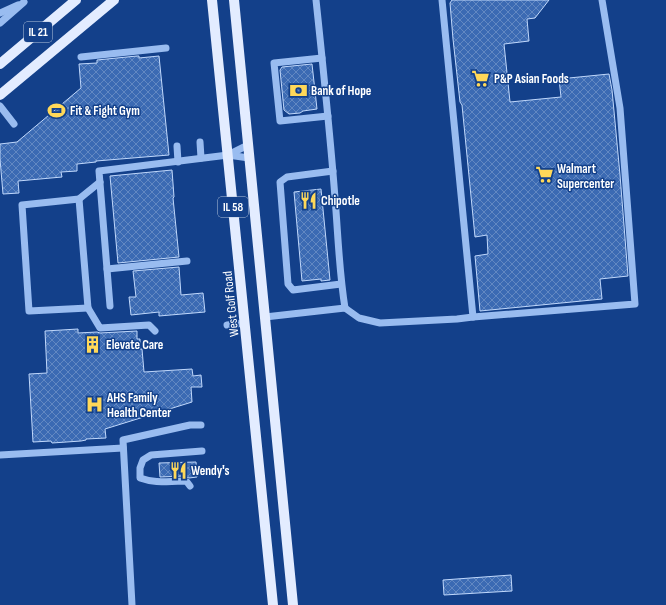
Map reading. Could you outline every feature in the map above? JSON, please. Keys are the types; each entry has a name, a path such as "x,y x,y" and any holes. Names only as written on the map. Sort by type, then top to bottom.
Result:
{"main road":[{"name":"IL 21","path":"0,64 76,0"},
{"name":"IL 21","path":"0,95 114,0"},
{"name":"West Golf Road","path":"212,0 273,605"},
{"name":"IL 58","path":"234,0 293,605"}],"lane":[{"path":"316,0 333,171 340,252 341,284 345,308"},
{"path":"442,0 473,317"},
{"path":"265,317 345,308 359,318 380,323 457,319 635,304 620,108 602,0"},
{"path":"0,13 26,1"},
{"path":"0,23 26,1"},
{"path":"81,57 166,48"},
{"path":"322,58 274,63 280,121 328,116"},
{"path":"0,106 14,124"},
{"path":"200,142 201,158"},
{"path":"228,155 248,145"},
{"path":"177,146 178,162"},
{"path":"110,306 99,171 228,155 249,158"},
{"path":"333,171 287,177 280,182 288,284 293,290 341,284"},
{"path":"88,308 29,311 22,205 79,199 100,182"},
{"path":"79,199 88,308 100,328 149,325 156,331"},
{"path":"107,269 187,261"},
{"path":"227,325 245,323"},
{"path":"132,605 123,440 190,425 202,426"},
{"path":"0,455 123,448"},
{"path":"190,486 184,481 155,482 140,478 140,468 143,460 151,455 202,451"}],"building":[{"name":"Walmart Supercenter","path":"452,0 549,0 535,18 527,19 529,41 504,44 510,102 561,97 559,79 609,74 612,90 620,175 628,276 600,279 602,299 480,311 475,256 488,254 487,235 475,237 462,105 460,102 453,39 450,3"},
{"path":"139,56 139,58 159,56 169,155 77,164 77,171 61,172 62,177 18,181 19,193 3,194 0,144 17,142 81,88 79,64 97,63 97,60"},
{"name":"Bank of Hope","path":"312,64 317,109 289,114 284,110 280,70 282,67"},
{"path":"172,170 173,198 179,257 118,263 110,176"},
{"path":"321,189 330,280 321,281 321,279 302,281 294,192"},
{"path":"179,267 181,295 203,293 205,312 159,316 159,312 131,315 129,297 136,297 133,271"},
{"path":"78,329 78,333 137,331 137,339 140,339 140,349 142,349 144,372 192,369 193,376 201,375 202,387 191,387 192,402 105,429 106,438 52,443 51,441 33,442 29,374 47,373 45,331"},
{"name":"Wendy's","path":"196,462 197,477 160,477 159,463"},
{"path":"511,575 512,591 444,595 443,580"}],"place":[{"name":"P&P Asian Foods","path":"481,78"},
{"name":"Bank of Hope","path":"298,90"},
{"name":"Fit & Fight Gym","path":"57,110"},
{"name":"Walmart Supercenter","path":"544,175"},
{"name":"Chipotle","path":"308,200"},
{"name":"Elevate Care","path":"93,344"},
{"name":"AHS Family Health Center","path":"94,404"},
{"name":"Wendy's","path":"178,470"}]}
